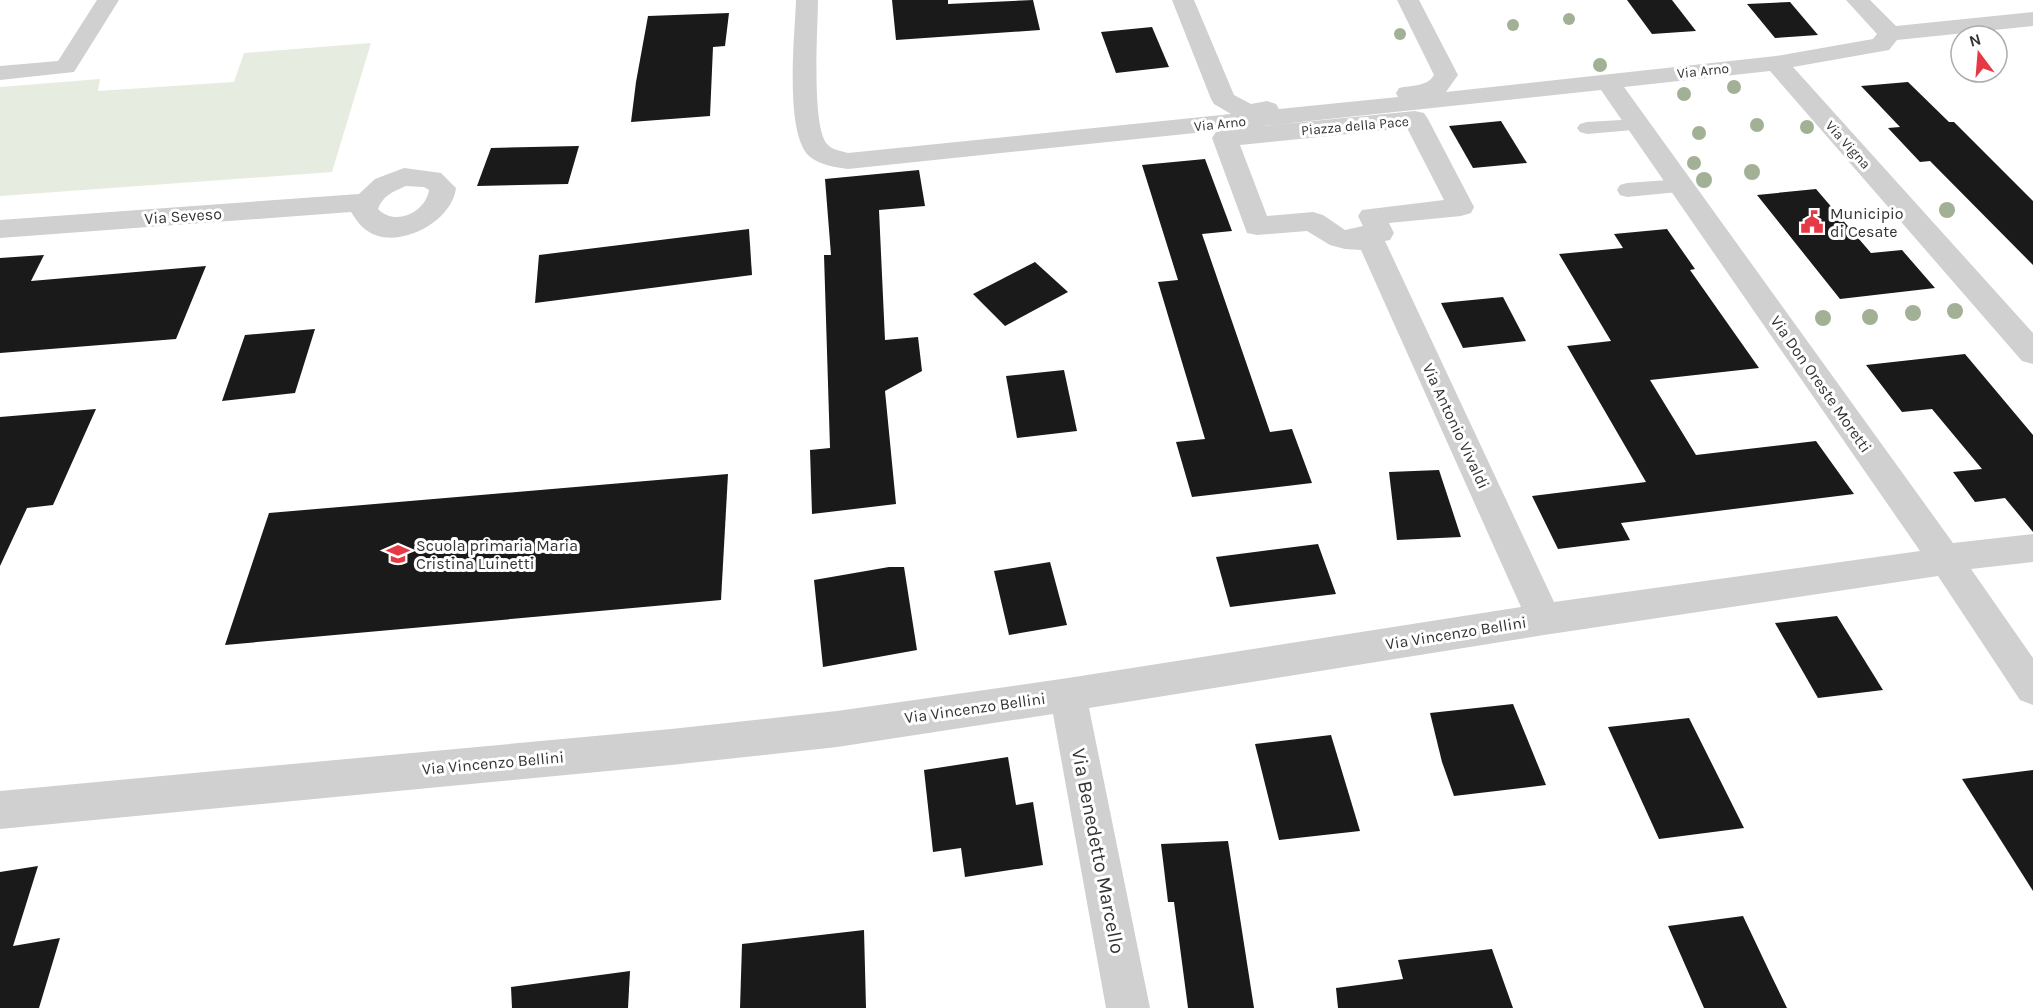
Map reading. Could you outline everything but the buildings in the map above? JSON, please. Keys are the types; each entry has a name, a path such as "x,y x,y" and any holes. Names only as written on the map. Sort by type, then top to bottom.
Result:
{"street":[{"path":"0,73 66,67 108,0"},
{"name":"Via Arno","path":"807,0 807,116 812,140 816,148 836,159 848,161 1481,96 1776,63"},
{"path":"1163,0 1211,124"},
{"name":"Piazza della Pace","path":"1183,0 1223,99 1247,112 1434,90 1442,84 1446,75 1408,0"},
{"path":"1422,0 1481,96"},
{"path":"1857,0 1890,34"},
{"path":"1776,63 1881,45 1890,34 2033,19"},
{"name":"Via Vigna","path":"1776,63 2033,353"},
{"name":"Via Don Oreste Moretti","path":"1608,82 1945,559 2033,688"},
{"name":"Piazza della Pace","path":"1414,119 1461,207 1372,216 1380,233 1368,234 1360,236 1359,241 1343,241 1324,233 1313,221 1257,225 1225,138 1414,119"},
{"name":"Via Seveso","path":"0,229 366,202"},
{"name":"Via Antonio Vivaldi","path":"1368,234 1544,619"},
{"name":"Via Vincenzo Bellini","path":"0,810 769,737 1068,695 1544,619 2033,548"},
{"name":"Via Benedetto Marcello","path":"1068,695 1128,1008"}],"lane":[{"path":"1587,128 1638,125"},
{"path":"1627,190 1682,186"}],"shaded area":[{"path":"371,43 332,172 0,196 0,87 100,79 98,91 234,82 244,53"}],"place":[{"name":"Municipio di Cesate","path":"1812,222"},
{"name":"Scuola primaria Maria Cristina Luinetti","path":"398,554"}]}
